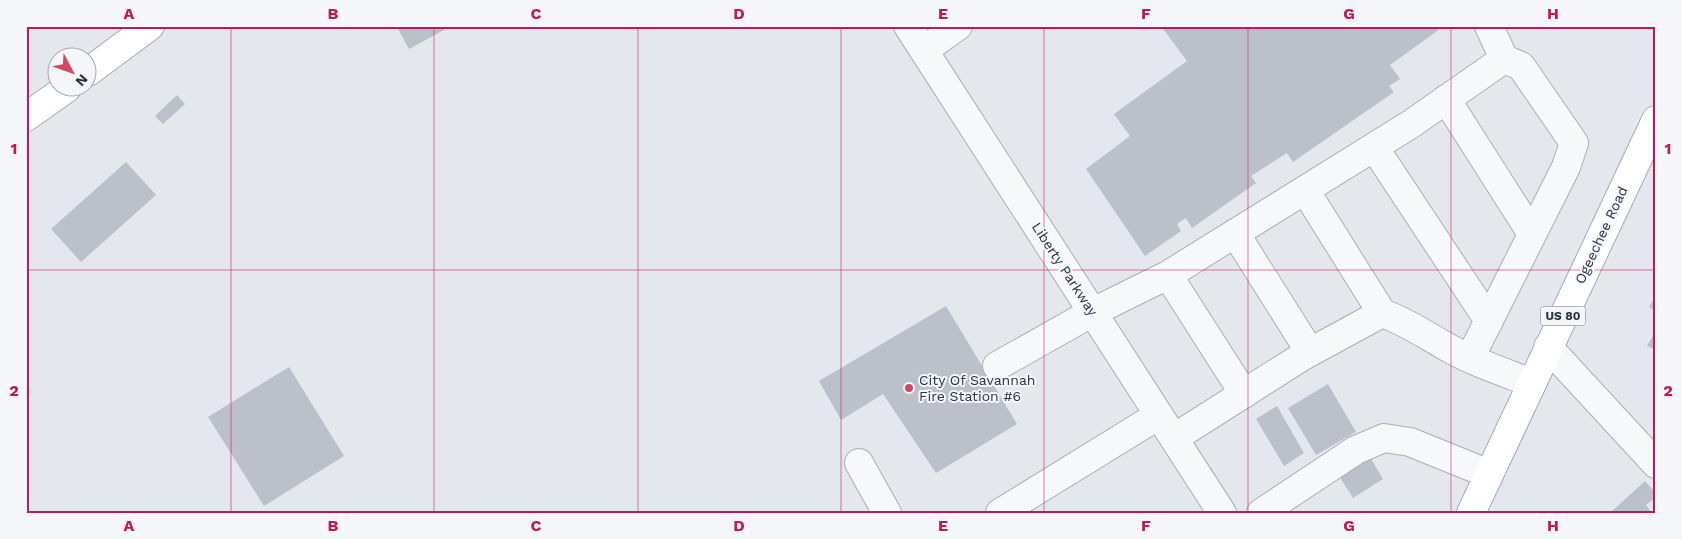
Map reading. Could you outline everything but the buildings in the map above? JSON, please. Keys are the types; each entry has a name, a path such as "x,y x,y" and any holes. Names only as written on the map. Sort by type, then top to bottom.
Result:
{"main road":[{"path":"98,65 150,26"},
{"path":"26,117 53,98"},
{"name":"Ogeechee Road","path":"1470,513 1656,120"}],"street":[{"name":"Liberty Parkway","path":"908,26 1222,513"},
{"path":"924,50 958,26"},
{"path":"1470,358 1566,167 1574,143 1521,66 1504,59 1489,26"},
{"path":"997,366 1093,312 1168,275 1374,147 1504,59"},
{"path":"1446,99 1532,234"},
{"path":"1374,147 1489,321"},
{"path":"1305,190 1382,313 1409,323 1470,358 1532,383"},
{"path":"1235,233 1310,352"},
{"path":"1168,275 1244,394"},
{"path":"1174,438 1310,352 1382,313"},
{"path":"1548,347 1656,464"},
{"path":"1000,513 1159,415"},
{"path":"1261,513 1356,450 1384,438 1410,442 1489,474"},
{"path":"859,463 887,513"}],"place":[{"name":"City Of Savannah Fire Station #6","path":"909,388"}]}
